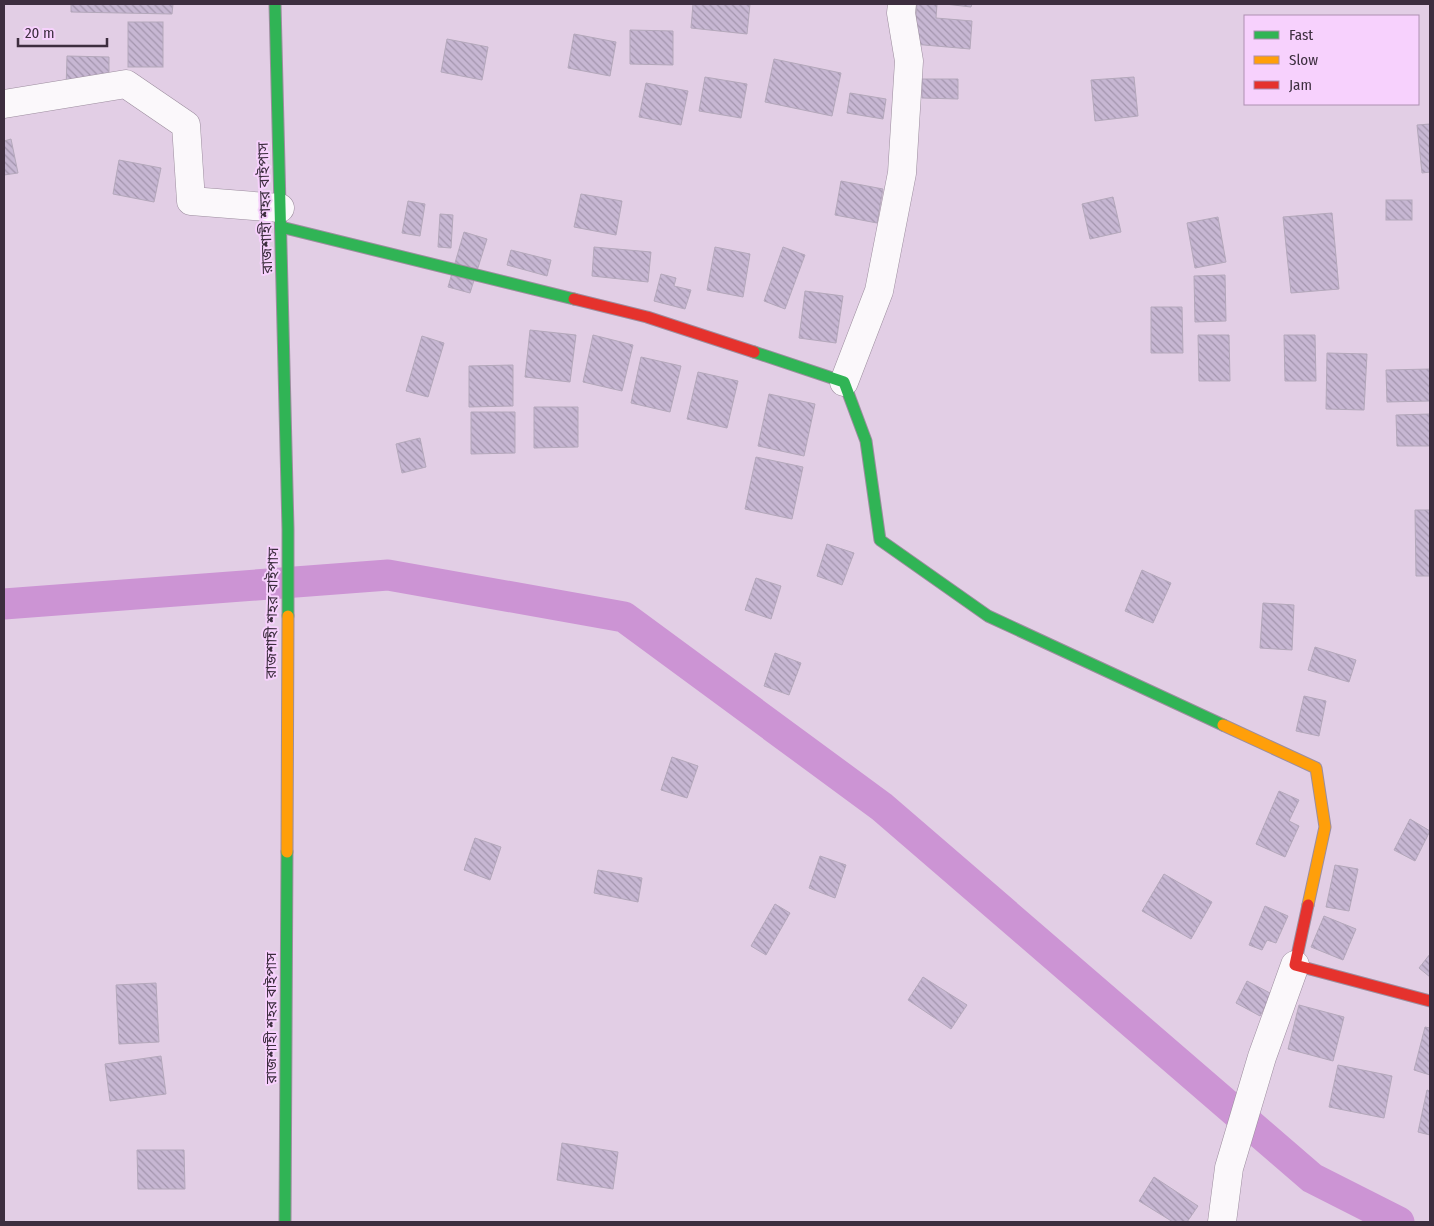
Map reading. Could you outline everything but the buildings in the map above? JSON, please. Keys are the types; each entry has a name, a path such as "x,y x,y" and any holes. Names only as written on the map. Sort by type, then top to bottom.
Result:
{"main road":[{"name":"রাজশাহী শহর বাইপাস","path":"275,4 288,529 285,1222"},
{"path":"280,218 647,316 844,382 866,441 880,540 988,616 1316,768 1325,827 1295,966 1430,1002"}],"street":[{"path":"844,382 879,291 902,174 909,61 901,13 902,4"},
{"path":"4,104 126,84 186,125 191,201 280,218"},
{"path":"1222,1222 1229,1168 1262,1057 1295,966"}],"waterway":[{"path":"4,604 388,575 624,617 882,807 1312,1178 1399,1222"}],"traffic: fast":[{"path":"275,4 288,529 288,616"},
{"path":"281,227 574,299"},
{"path":"754,352 844,382 866,441 880,540 988,616 1223,725"},
{"path":"285,1222 287,852"}],"traffic: slow":[{"path":"287,852 288,616"},
{"path":"1223,725 1316,768 1325,827 1308,905"}],"traffic: jam":[{"path":"574,299 647,317 754,352"},
{"path":"1308,905 1295,965 1430,1001"}]}
